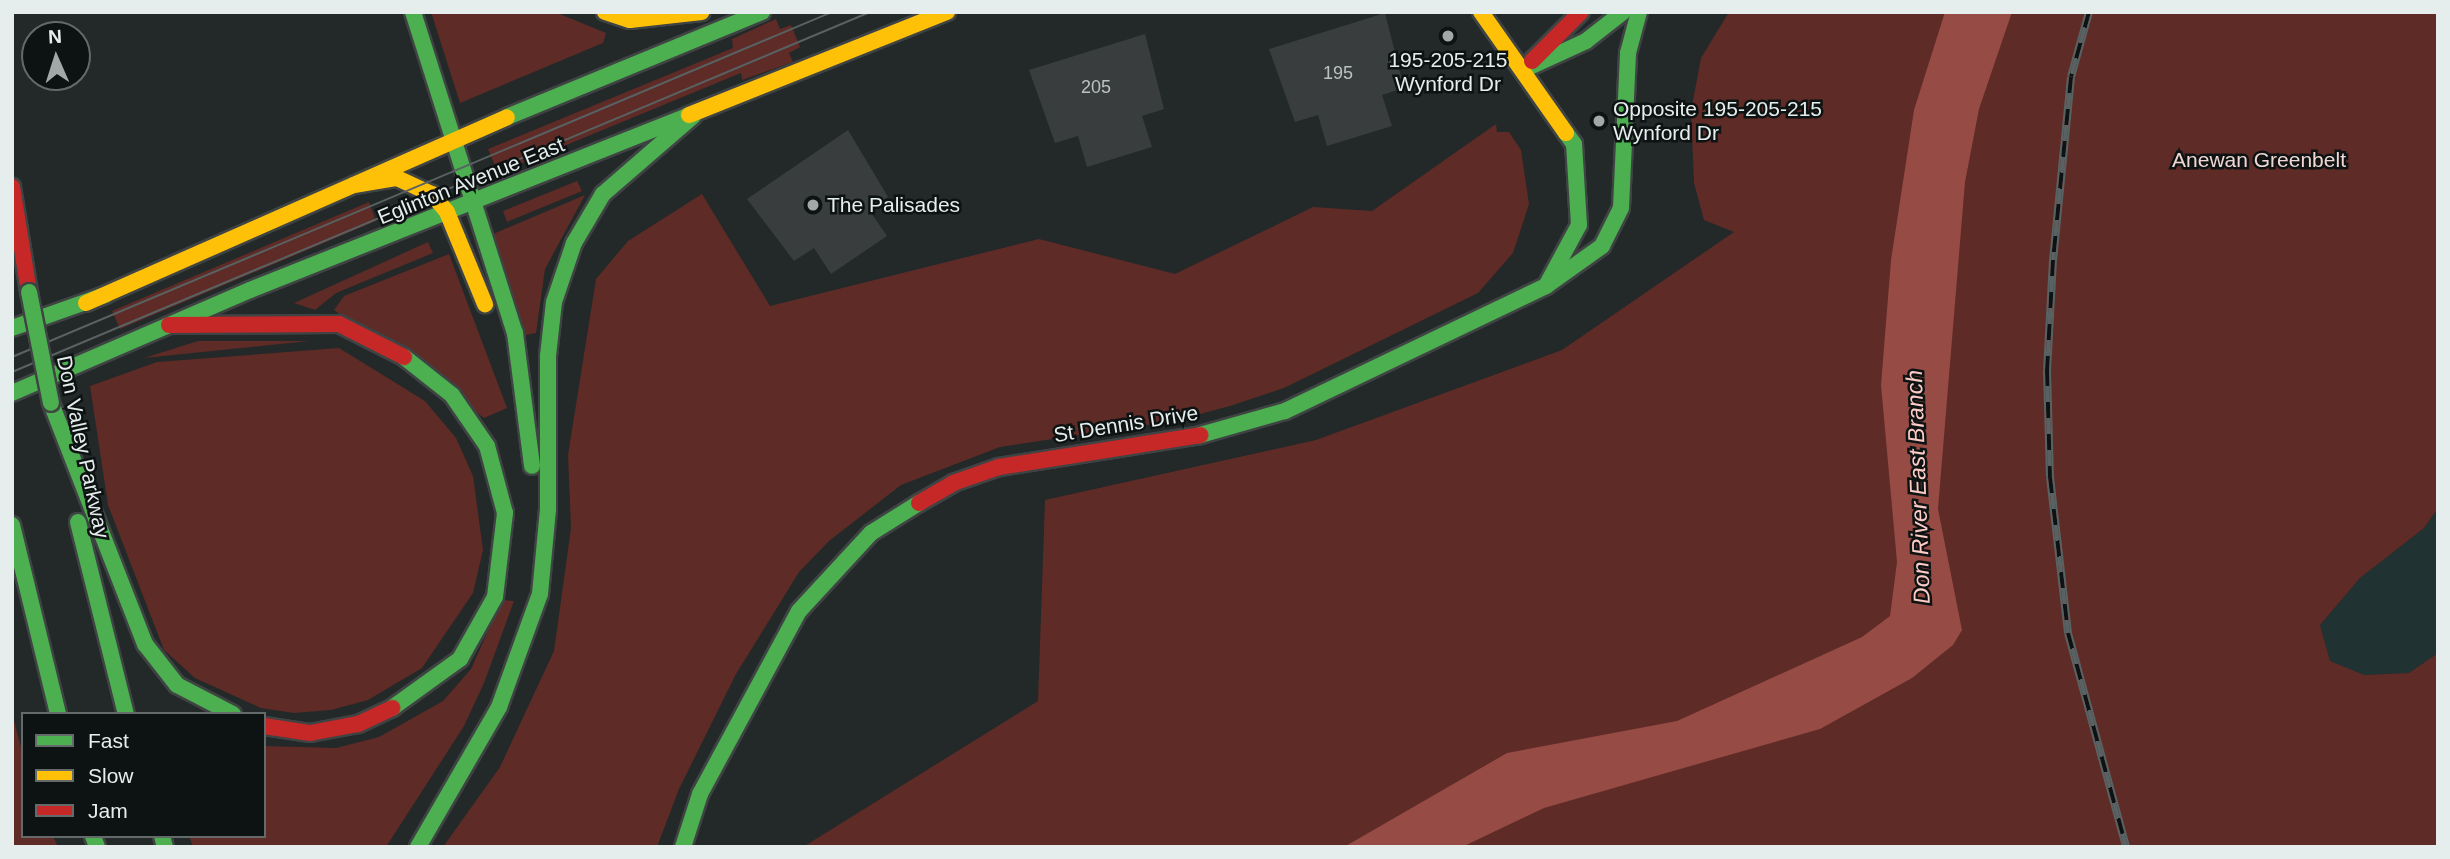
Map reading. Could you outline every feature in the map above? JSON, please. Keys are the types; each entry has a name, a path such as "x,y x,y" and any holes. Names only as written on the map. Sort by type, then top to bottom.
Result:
{"main road":[{"path":"413,12 515,333 516,373 534,476 525,635"},
{"path":"605,12 630,20 702,12"},
{"name":"Eglinton Avenue East","path":"12,330 105,295 453,140 762,12"},
{"name":"Eglinton Avenue East","path":"12,393 169,325 947,12"},
{"path":"1481,12 1574,144 1579,225 1546,286"},
{"path":"1523,70 1581,12"},
{"path":"1523,70 1586,41 1623,12"},
{"name":"St Dennis Drive","path":"683,847 700,794 799,611 871,533 953,483 999,467 1183,440 1285,411 1546,286 1602,246 1621,208 1628,53 1639,12"},
{"path":"418,847 499,707 540,594 548,509 548,356 554,302 574,243 603,194 692,116"},
{"path":"354,185 397,178 425,189 447,212 516,373"},
{"name":"Don Valley Parkway","path":"12,187 51,404 126,712"},
{"path":"169,325 340,324 404,357 452,395 487,446 505,513 495,597 460,659 412,698 358,724 310,733 266,726"},
{"path":"51,404 145,643 177,685 229,712"},
{"path":"12,525 58,712"}],"shaded area":[{"path":"2438,508 2438,653 2409,673 2364,675 2330,661 2320,625 2360,578 2424,528"}],"green space":[{"path":"431,12 555,12 606,33 603,43 460,103"},
{"name":"Anewan Greenbelt","path":"1729,12 2438,12 2438,508 2424,528 2360,578 2320,625 2330,661 2364,675 2409,673 2438,653 2438,847 803,847 1038,701 1045,500 1316,440 1562,350 1734,232 1704,220 1694,183 1691,111 1701,58"},
{"path":"776,19 780,29 791,25 800,47 789,53 793,62 742,80 741,73 498,173 488,149 733,48 732,39"},
{"path":"1496,124 1497,132 1509,132 1521,150 1529,204 1513,253 1478,293 1284,388 1230,406 1174,421 1000,447 901,485 829,541 799,572 736,674 679,789 657,847 443,847 500,767 554,651 571,528 568,455 596,279 628,241 702,194 770,306 1039,239 1175,274 1313,207 1372,211"},
{"path":"577,181 582,191 507,222 503,211"},
{"path":"585,195 545,269 536,333 526,335 493,234"},
{"path":"369,202 376,221 120,329 112,311"},
{"path":"428,242 433,253 336,293 315,310 294,303"},
{"path":"449,254 507,408 484,418 334,310 344,296"},
{"path":"198,341 309,341 144,358"},
{"path":"339,348 425,401 456,438 473,476 483,550 473,593 422,668 368,700 331,710 294,713 261,708 195,678 164,650 108,505 90,386 157,362"},
{"path":"502,600 514,601 484,683 464,726 386,847 193,847 190,838 266,838 266,746 336,748 379,737 443,701 471,669"},
{"path":"12,713 21,747 21,838 54,838 58,847 12,847"}],"water":[{"name":"Don River East Branch","path":"1945,12 2012,12 1979,109 1965,182 1938,509 1962,630 1953,645 1912,678 1820,729 1544,808 1462,847 1344,847 1507,753 1677,721 1862,637 1890,616 1897,562 1881,385 1891,260 1914,110"}],"building":[{"path":"1385,13 1404,88 1382,95 1392,126 1327,146 1318,115 1295,122 1269,49"},
{"path":"1145,34 1164,109 1142,116 1152,147 1087,167 1078,136 1055,143 1029,70"},
{"name":"The Palisades","path":"848,130 888,197 869,210 887,236 831,274 814,248 794,261 747,199"}],"tram line":[{"path":"12,357 832,12"},
{"path":"12,372 870,12"}],"railway":[{"path":"2089,12 2071,77 2053,260 2047,370 2050,477 2068,633 2126,847"}],"traffic: fast":[{"path":"413,12 515,333 532,466"},
{"path":"507,117 762,12"},
{"path":"1523,70 1586,41 1623,12"},
{"path":"1546,286 1602,246 1621,208 1628,53 1639,12"},
{"path":"12,393 250,290 689,115"},
{"path":"418,847 499,707 540,594 548,509 548,356 554,302 574,243 603,194 693,116"},
{"path":"1200,435 1285,411 1546,286 1579,225 1574,144 1566,133"},
{"path":"29,292 51,403"},
{"path":"12,328 105,295"},
{"path":"392,708 460,659 495,597 505,513 487,446 452,395 404,357"},
{"path":"51,403 145,644 177,685 229,712"},
{"path":"683,847 700,794 799,611 871,533 919,503"},
{"path":"78,522 126,712"},
{"path":"12,525 58,712"},
{"path":"94,838 97,847"},
{"path":"163,838 165,847"}],"traffic: slow":[{"path":"605,12 630,20 702,12"},
{"path":"689,115 947,12"},
{"path":"1481,12 1566,133"},
{"path":"86,303 507,117"},
{"path":"354,185 397,178 432,194 447,212 485,304"}],"traffic: jam":[{"path":"1532,61 1581,12"},
{"path":"12,187 29,292"},
{"path":"169,325 339,324 404,357"},
{"path":"919,503 953,483 999,467 1200,435"},
{"path":"266,726 310,733 358,724 392,708"}],"place":[{"name":"195-205-215 Wynford Dr","path":"1448,36"},
{"name":"Opposite 195-205-215 Wynford Dr","path":"1599,121"},
{"name":"The Palisades","path":"813,205"}]}
